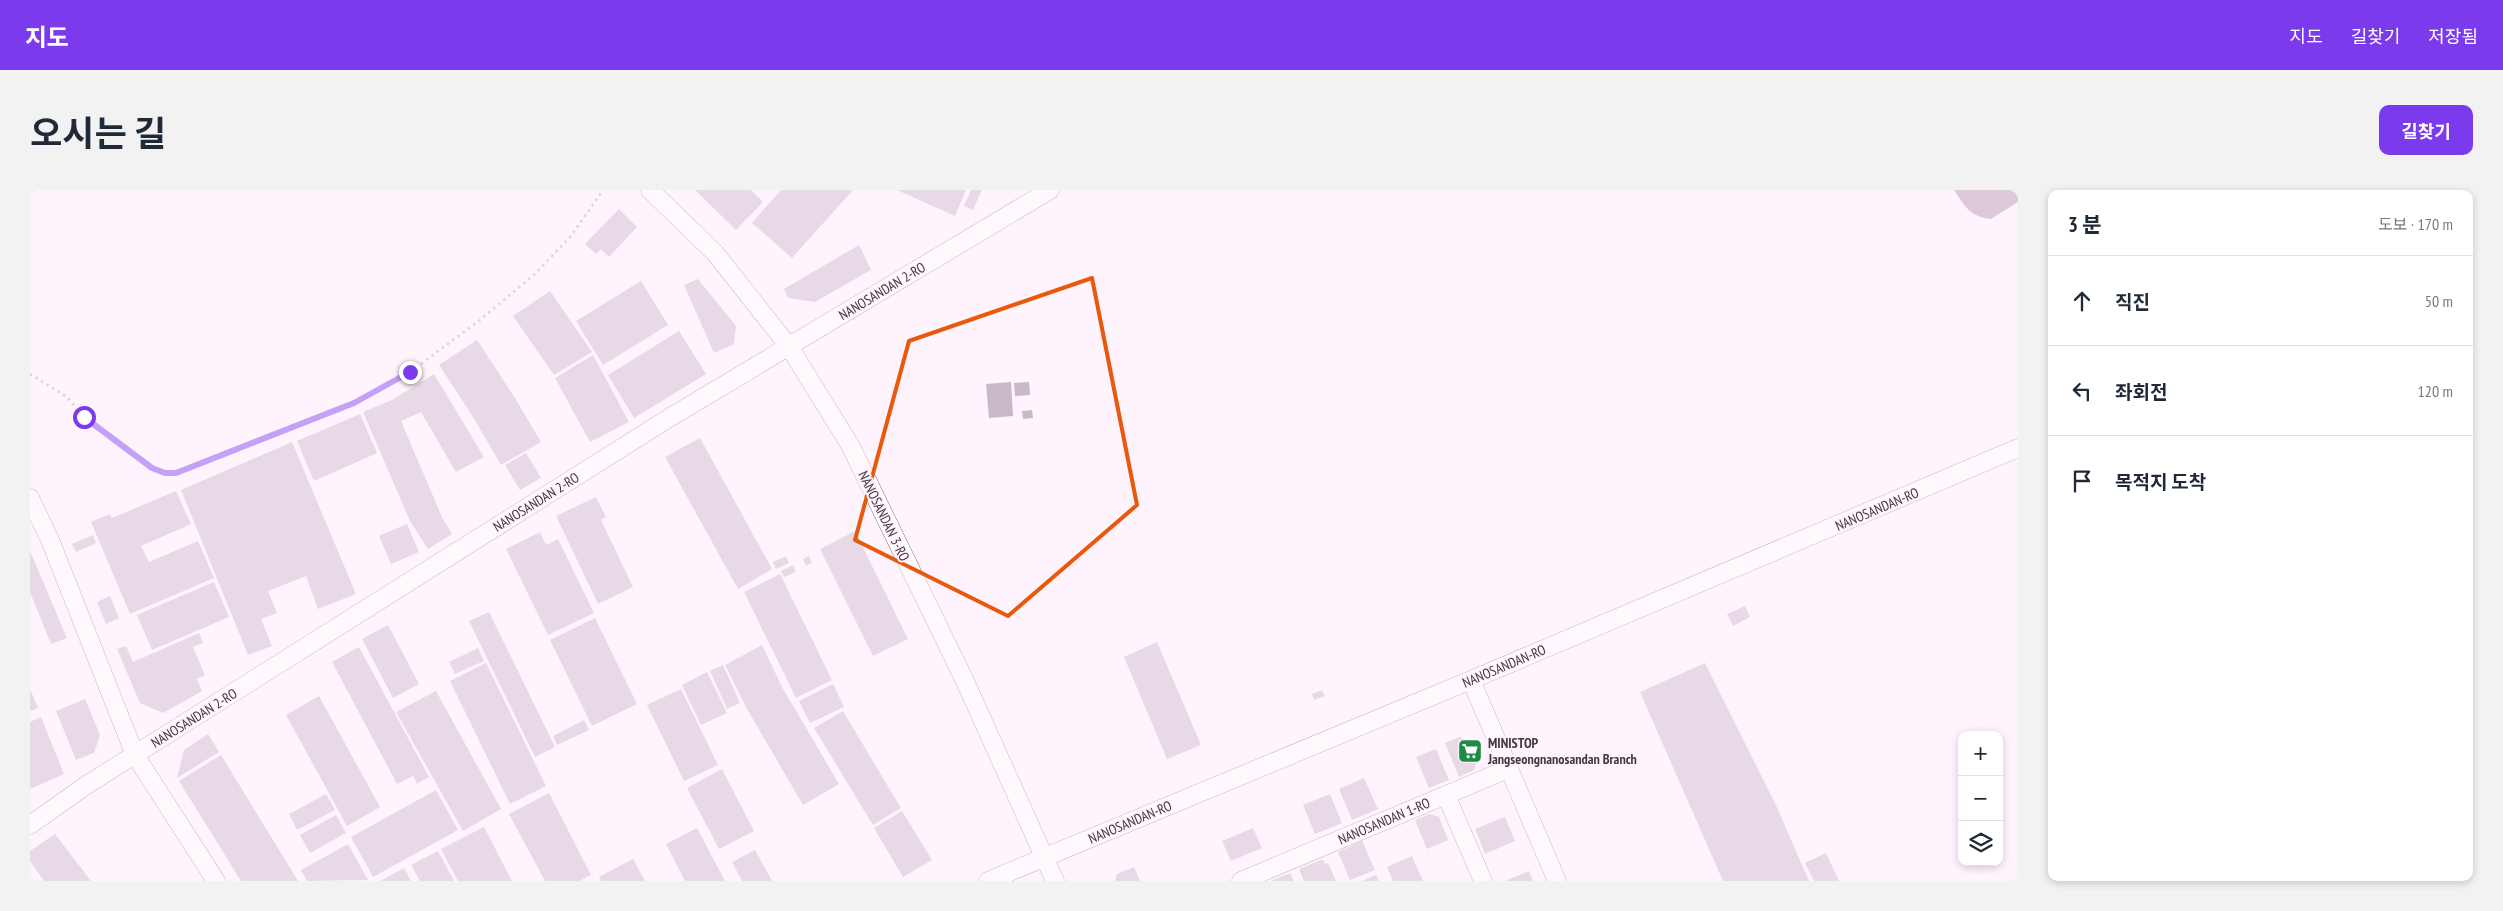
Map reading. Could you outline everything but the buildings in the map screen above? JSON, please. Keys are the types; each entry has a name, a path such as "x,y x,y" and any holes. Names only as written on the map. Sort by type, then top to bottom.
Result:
{"street":[{"name":"NANOSANDAN 3-RO","path":"650,190 715,252 790,348 850,446 964,679 1055,881"},
{"name":"NANOSANDAN 2-RO","path":"30,825 85,786 668,418 790,348 1050,190"},
{"name":"NANOSANDAN-RO","path":"988,881 1471,680 2018,448"},
{"path":"30,498 50,540 136,755 216,881"},
{"path":"1471,680 1557,881"},
{"path":"1446,795 1508,770"},
{"name":"NANOSANDAN 1-RO","path":"1241,881 1446,795 1476,879"}],"path":[{"path":"30,374 67,397 84,417 140,460 165,473 176,473 354,403 410,372 535,274 571,236 603,190"}],"highlighted area":[{"path":"1092,278 1137,505 1008,616 855,540 909,341"}],"shaded area":[{"path":"1954,190 2018,190 2018,202 1991,219 1984,218 1969,210"}],"place":[{"name":"MINISTOP Jangseongnanosandan Branch","path":"1470,751"}],"route":[{"path":"84,417 152,468 165,473 176,473 354,403 410,372"}]}
